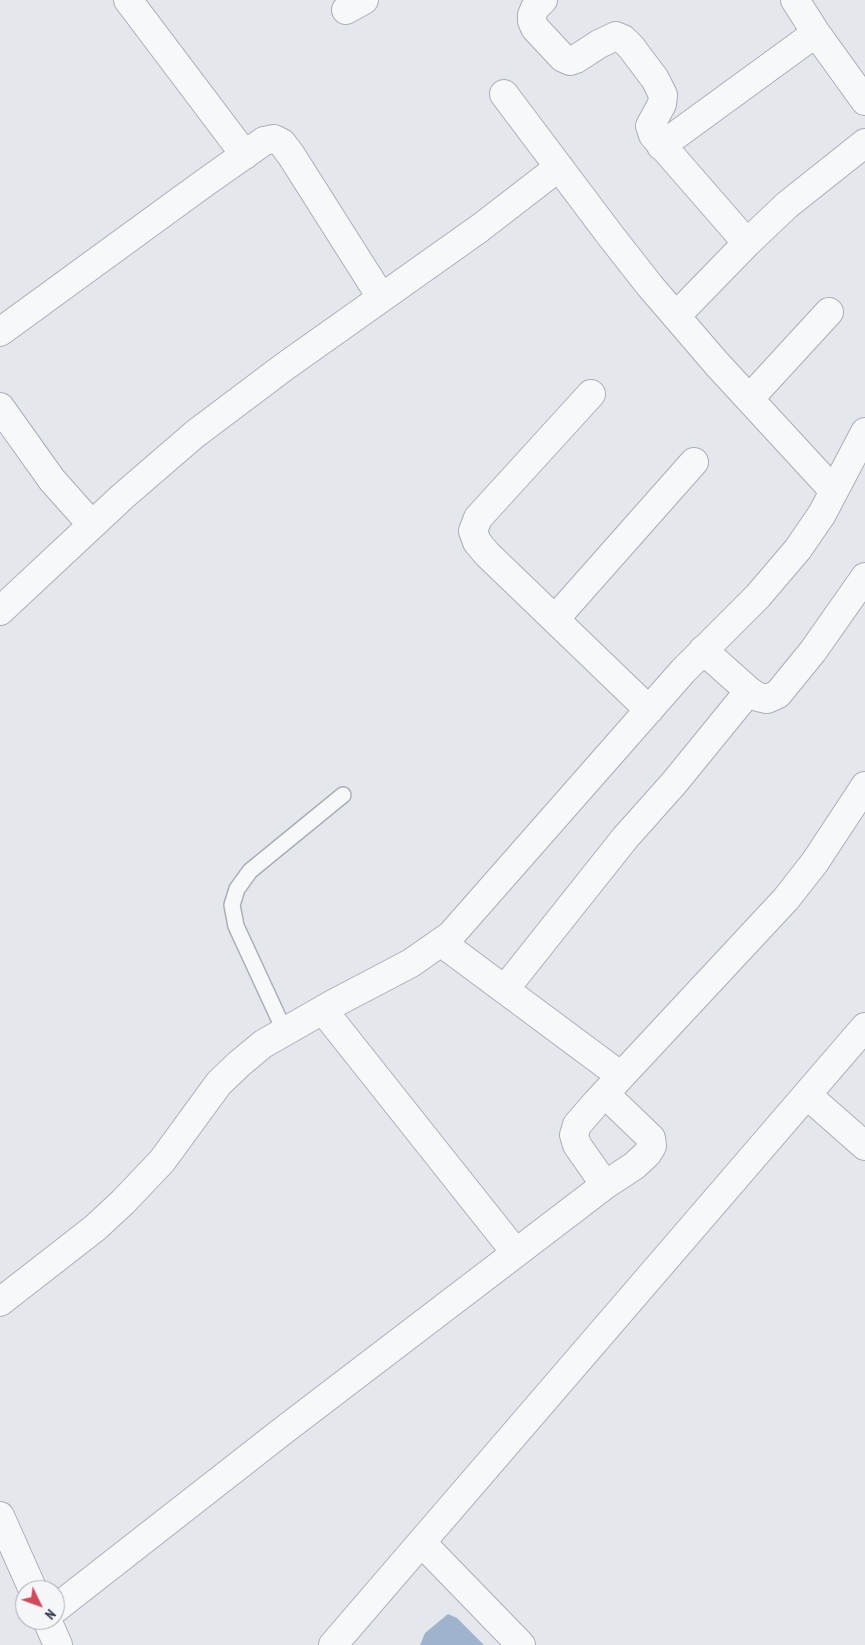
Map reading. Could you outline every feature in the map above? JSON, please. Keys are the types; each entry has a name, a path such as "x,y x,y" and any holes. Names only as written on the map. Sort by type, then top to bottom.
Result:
{"street":[{"path":"128,0 245,155"},
{"path":"543,0 535,8 532,21 535,28 563,58 576,59 599,44 616,36 631,46 655,79 663,95 662,104 650,126 652,135 747,243"},
{"path":"795,0 816,33 865,101"},
{"path":"661,146 816,33"},
{"path":"504,94 610,235 676,316 834,491"},
{"path":"0,332 264,141 274,139 282,143 291,155 381,296"},
{"path":"676,316 786,205 865,143"},
{"path":"0,611 92,525 195,434 381,296 434,262 559,166"},
{"path":"749,399 829,312"},
{"path":"591,394 478,518 473,531 476,542 487,554 649,710"},
{"path":"0,407 52,480 92,525"},
{"path":"0,1302 95,1228 123,1202 162,1161 219,1083 263,1044 411,963 442,943 703,650 758,596 798,549 822,514 865,432"},
{"path":"555,620 694,462"},
{"path":"703,650 749,691 758,697 767,699 778,694 814,651 865,577"},
{"path":"505,989 625,838 674,783 749,691"},
{"path":"605,1185 577,1145 574,1135 577,1125 786,899 815,862 865,786"},
{"path":"65,1601 284,1430 605,1185 634,1166 647,1154 652,1146 651,1138 613,1085 505,989 442,943"},
{"path":"323,1010 516,1253"},
{"path":"334,1645 865,1028"},
{"path":"807,1095 865,1146"},
{"path":"0,1516 29,1580"},
{"path":"422,1543 521,1645"},
{"path":"51,1630 58,1645"}],"lane":[{"path":"285,1032 236,926 232,906 237,889 250,872 343,795"}],"water":[{"path":"448,1614 457,1618 484,1645 420,1645 425,1633"}]}
